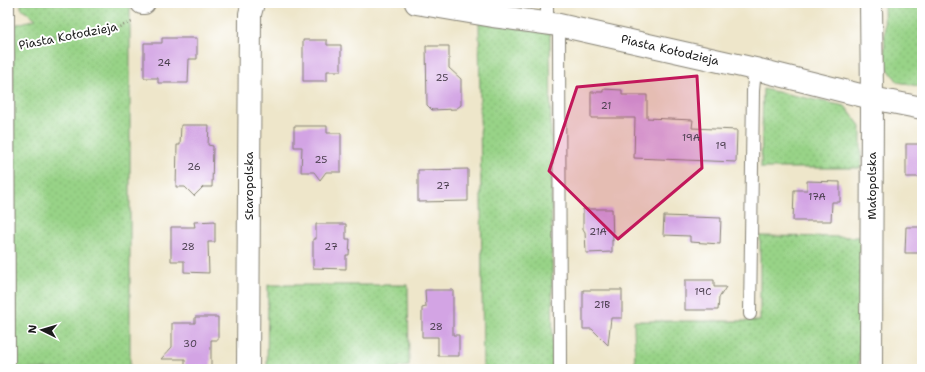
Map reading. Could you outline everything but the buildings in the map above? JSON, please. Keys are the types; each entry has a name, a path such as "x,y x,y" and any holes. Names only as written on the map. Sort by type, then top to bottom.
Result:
{"street":[{"path":"3,3 4,369"},
{"name":"Staropolska","path":"248,369 250,14 253,3"},
{"name":"Piasta Kołodzieja","path":"416,3 493,16 551,17 872,98 922,108"},
{"name":"Małopolska","path":"871,3 871,369"}],"lane":[{"path":"551,17 560,369"},
{"path":"750,314 753,91 755,69"}],"path":[{"name":"Piasta Kołodzieja","path":"3,48 119,27 135,20 140,14 143,3"}],"highlighted area":[{"path":"697,76 702,168 618,239 549,171 577,87"}],"green space":[{"path":"21,3 130,3 130,369 9,369 14,25 36,19 21,8"},
{"path":"884,3 922,3 922,87 898,82 885,65"},
{"path":"479,22 550,33 553,369 483,369"},
{"path":"763,89 845,106 861,127 861,168 761,168"},
{"path":"760,236 861,237 859,369 635,369 634,321 760,321"},
{"path":"268,285 408,285 409,366 391,369 267,369"}]}
